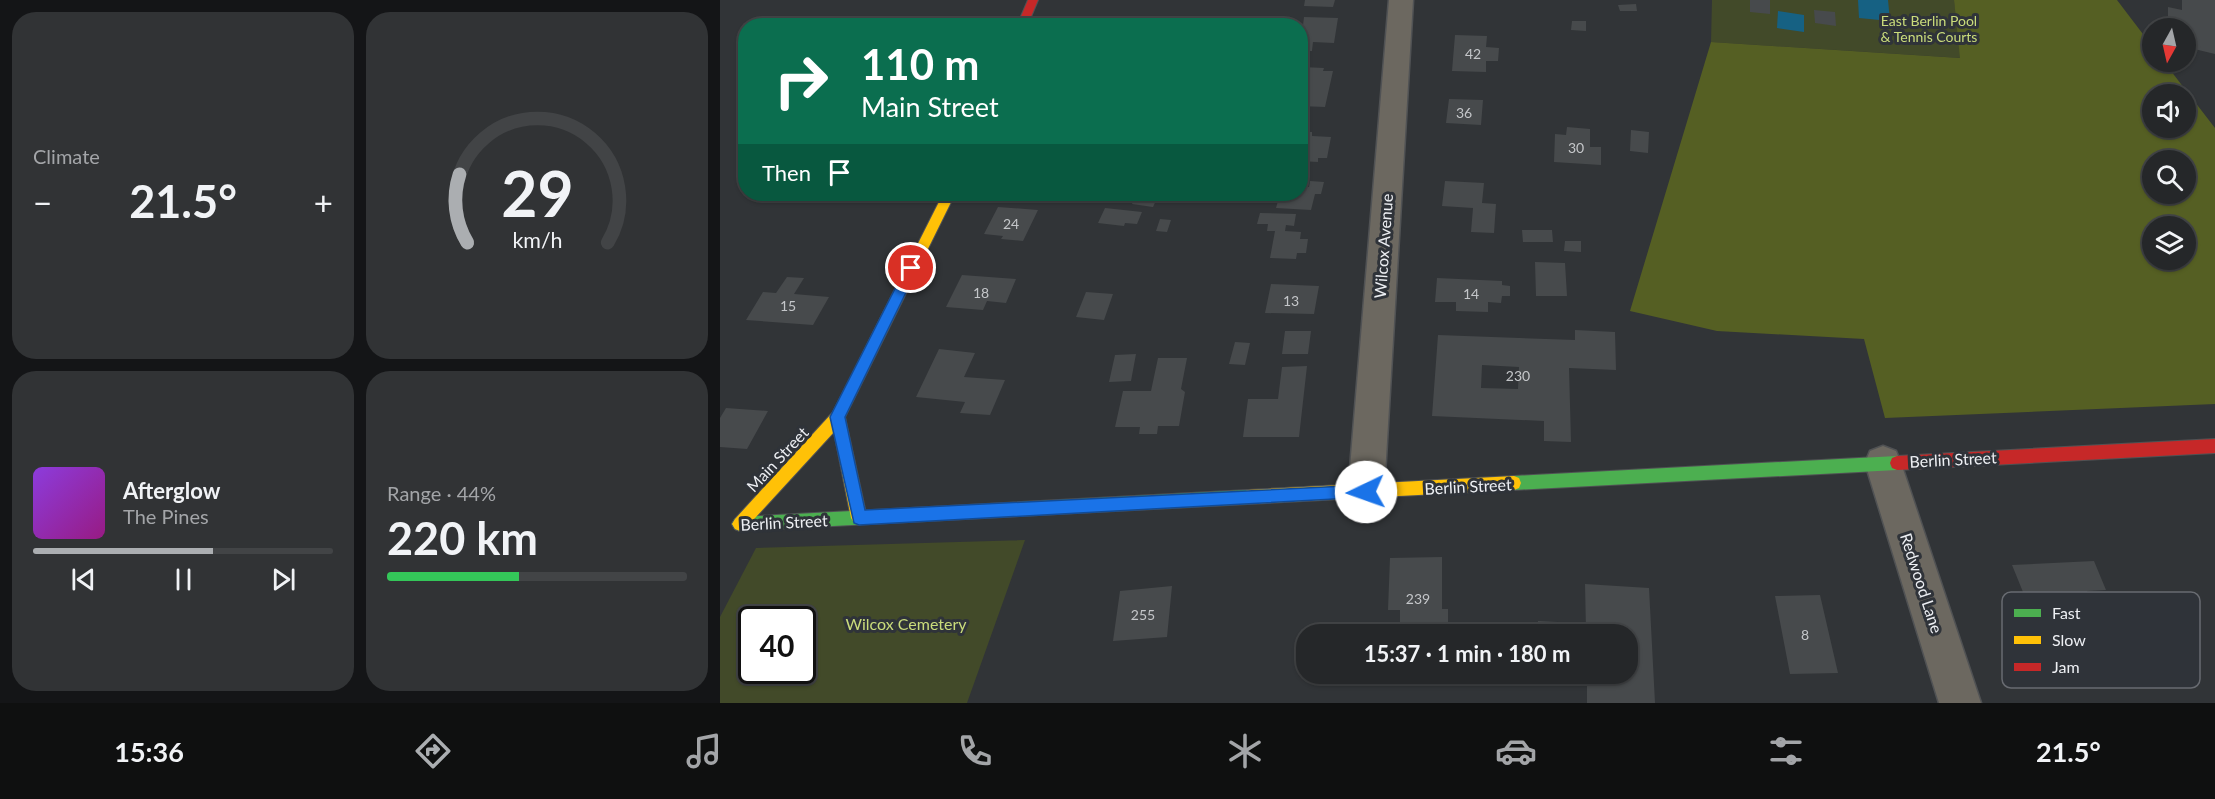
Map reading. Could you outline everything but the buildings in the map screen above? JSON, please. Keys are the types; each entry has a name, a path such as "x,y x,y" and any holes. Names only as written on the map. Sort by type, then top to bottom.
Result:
{"street":[{"path":"1025,18 1033,0"},
{"name":"Wilcox Avenue","path":"1366,492 1401,0"},
{"name":"Main Street","path":"730,524 838,417 946,201"},
{"path":"838,417 859,518"},
{"name":"Berlin Street","path":"730,524 2215,446"},
{"name":"Redwood Lane","path":"1883,463 1960,703"}],"green space":[{"name":"East Berlin Pool & Tennis Courts","path":"1712,0 1954,0 1961,58 1711,42"},
{"path":"1954,0 2117,0 2142,33 2142,72 2172,72 2181,84 2142,84 2142,138 2196,138 2196,103 2215,128 2215,404 1885,418 1864,339 1717,331 1630,311 1711,42 1960,58"},
{"name":"Wilcox Cemetery","path":"1025,540 967,703 720,703 720,617 756,548"}],"water":[{"path":"1858,0 1888,0 1890,21 1859,18"},
{"path":"1778,11 1804,15 1804,32 1777,28"}],"traffic: fast":[{"path":"1514,483 1897,463"},
{"path":"740,524 1248,497"}],"traffic: slow":[{"path":"740,524 838,417 946,201"},
{"path":"838,417 859,518"},
{"path":"1248,497 1514,483"}],"traffic: jam":[{"path":"1025,18 1033,0"},
{"path":"1897,463 2215,446"}],"route":[{"path":"911,268 838,417 859,518 1366,492"}]}
